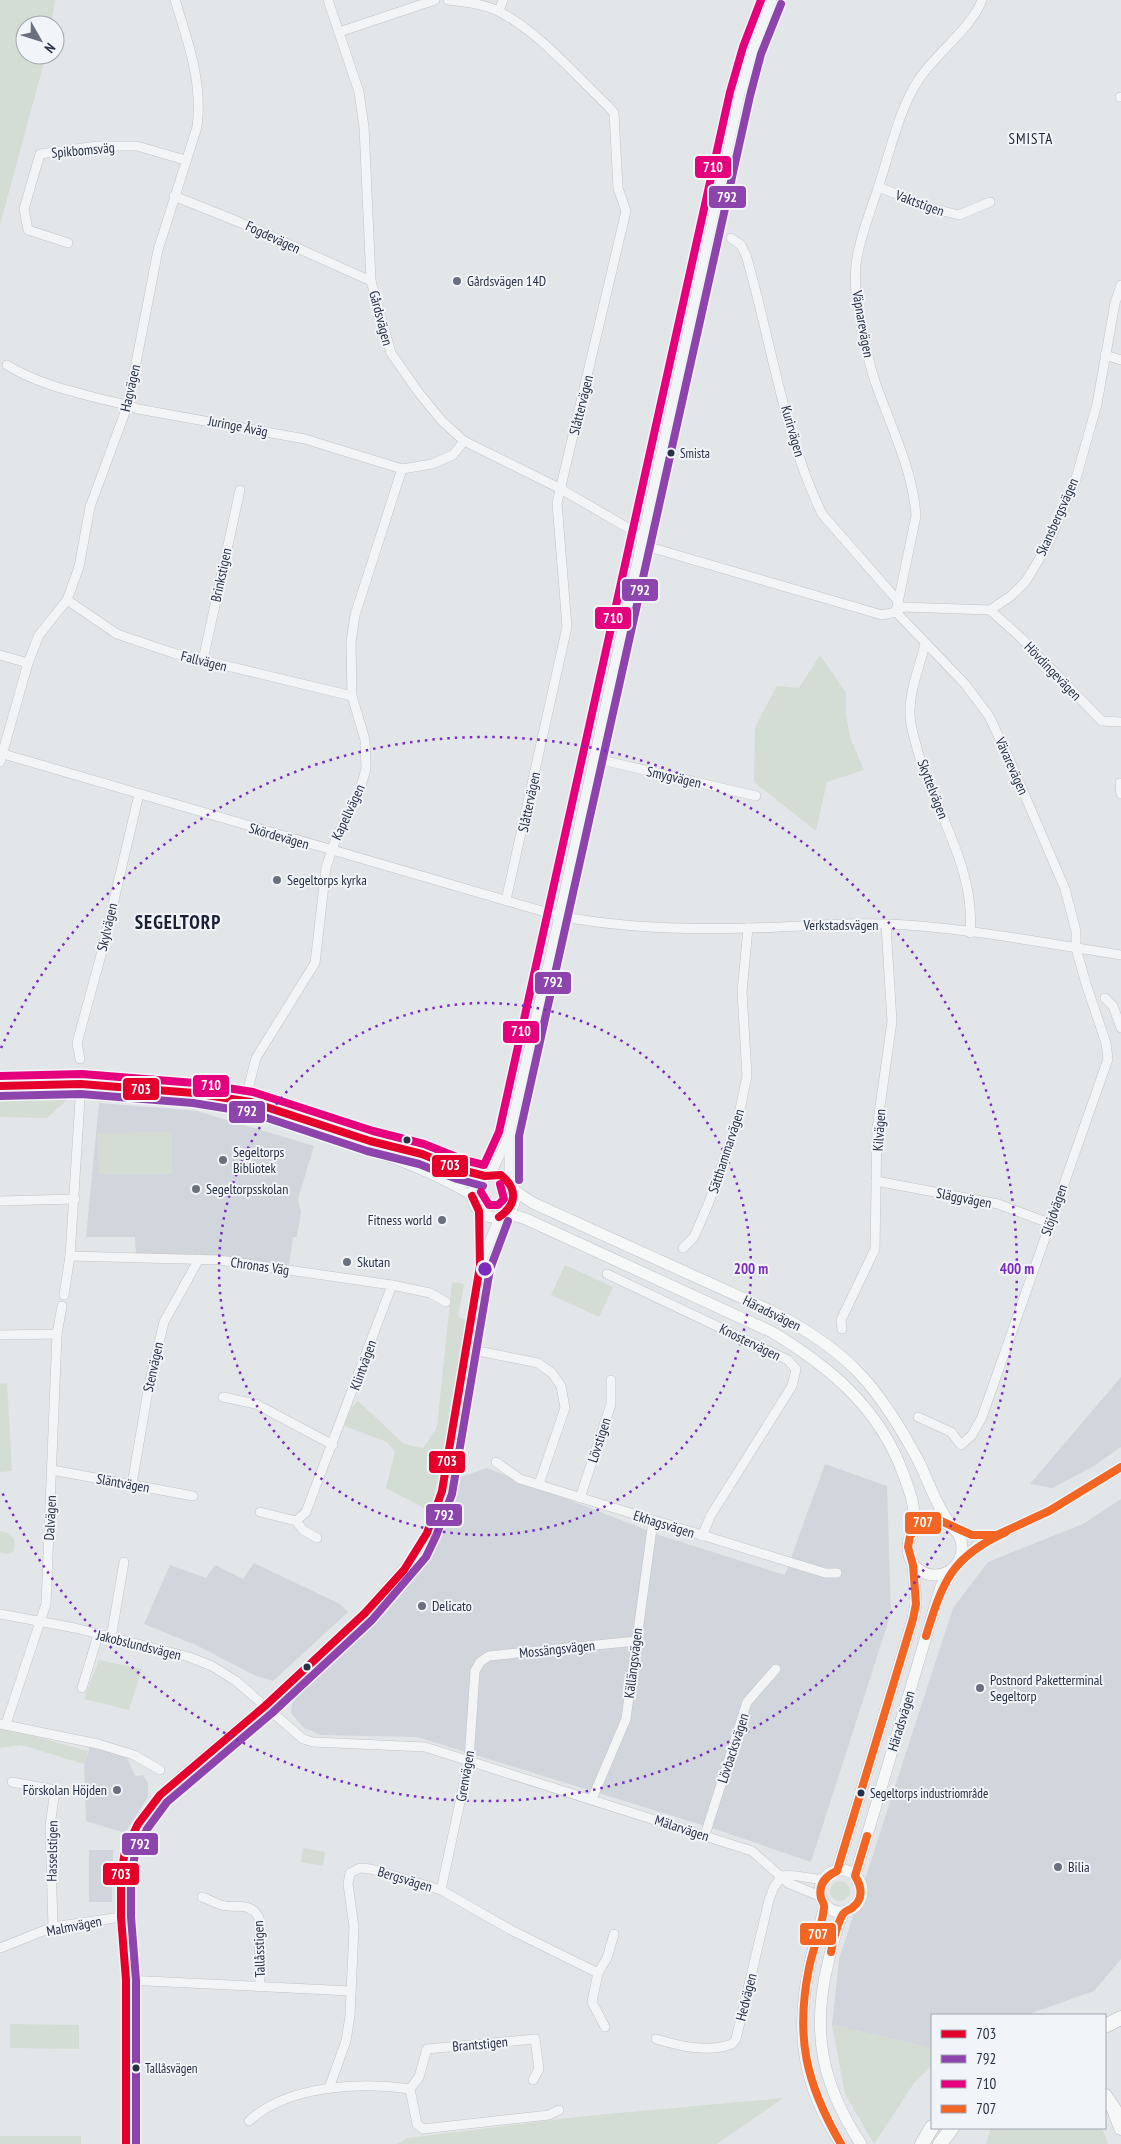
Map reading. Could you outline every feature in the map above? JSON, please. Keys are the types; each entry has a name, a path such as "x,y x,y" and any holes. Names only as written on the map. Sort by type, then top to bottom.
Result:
{"highway":[{"path":"1106,2026 1121,2018"},
{"path":"1106,2098 1114,2110 1121,2128"},
{"path":"922,2144 931,2129"},
{"path":"940,2144 950,2129"},
{"path":"946,2144 951,2129"}],"main road":[{"path":"488,1175 501,1175 509,1180 515,1191 513,1206 502,1215 487,1216 479,1211 472,1196 476,1183 488,1175"},
{"name":"Häradsvägen","path":"515,1191 533,1203 802,1327 829,1346 862,1375 884,1402 924,1471 941,1512 952,1526"},
{"name":"Häradsvägen","path":"502,1215 526,1218 772,1332 807,1353 843,1382 881,1428 900,1464 913,1500 915,1515 910,1536"},
{"path":"931,1520 952,1526 962,1544 956,1564 945,1573 928,1574 913,1565 909,1556 910,1536 922,1523 931,1520"},
{"name":"Häradsvägen","path":"855,1876 941,1586 956,1564"},
{"name":"Häradsvägen","path":"837,1871 914,1619 916,1604 913,1565"},
{"path":"823,1901 835,1912 844,1912 852,1909 860,1900 862,1890 855,1876 848,1872 837,1871 823,1879 823,1901 805,1979 801,2031 814,2097 841,2144"},
{"path":"844,1912 837,1927 823,1982 820,2033 823,2061 830,2087 845,2120 861,2144"}],"street":[{"name":"Hagvägen","path":"1,756 38,635 67,600 79,567 90,507 128,404 158,250 197,127 199,111 192,58 175,0"},
{"name":"Gårdsvägen","path":"328,0 359,92 364,126 371,281 391,353 419,393 442,421 464,442 559,488 642,538"},
{"path":"339,32 435,0"},
{"name":"Slåttervägen","path":"448,0 466,2 499,11 530,32 614,113 618,188 626,211 579,414 559,488 557,503 567,626 506,900"},
{"path":"499,11 502,0"},
{"path":"509,1180 509,1135 740,94 752,51 772,0"},
{"name":"Väpnarevägen","path":"896,612 916,516 915,502 898,439 877,389 865,346 856,292 856,263 863,234 901,116 918,80 938,53 976,14 982,0"},
{"name":"Spikbomsväg","path":"68,243 28,230 24,209 40,154 97,146 137,146 185,160"},
{"name":"Vaktstigen","path":"879,188 930,208 959,215 990,202"},
{"name":"Fogdevägen","path":"174,196 239,222 371,281"},
{"name":"Kurirvägen","path":"731,238 741,245 746,255 791,428 814,498 822,514 899,602"},
{"name":"Skansbergsvägen","path":"990,610 1010,596 1026,580 1047,546 1074,482 1088,440 1097,404 1105,356 1121,285"},
{"path":"1105,356 1121,360"},
{"name":"Juringe Åväg","path":"6,365 28,378 98,398 128,404 138,409 305,439 402,469 432,464 453,455 464,442"},
{"name":"Kapellvägen","path":"249,1085 256,1058 315,963 326,868 330,850 359,793 366,769 365,740 352,696 351,642 355,615 402,469"},
{"name":"Brinkstigen","path":"203,660 240,490"},
{"path":"642,538 649,547 882,615 896,612 902,606 990,610"},
{"name":"Fallvägen","path":"67,600 117,634 173,653 352,696"},
{"name":"Hövdingevägen","path":"990,610 1019,636 1102,720 1121,722"},
{"name":"Vävarevägen","path":"896,612 965,684 989,716 1065,889 1076,931 1076,948"},
{"name":"Skyttelvägen","path":"925,644 912,695 910,714 921,762 965,879 971,920 970,933"},
{"path":"0,655 28,664"},
{"name":"Skördevägen","path":"1,756 139,794 559,916"},
{"name":"Smygvägen","path":"593,758 756,796"},
{"path":"1120,783 1121,794"},
{"name":"Skylvägen","path":"80,1058 77,1043 101,955 139,794"},
{"name":"Verkstadsvägen","path":"559,916 621,926 748,928 818,924 907,925 1121,955"},
{"name":"Kilvägen","path":"842,1329 841,1320 876,1249 877,1128 892,1021 886,925"},
{"name":"Sätthammarvägen","path":"683,1248 694,1237 738,1124 747,1076 742,992 748,928"},
{"name":"Slöjdvägen","path":"918,1417 951,1432 962,1445 972,1435 982,1418 1108,1059 1106,1043 1076,948"},
{"path":"1105,998 1113,1006 1121,1028"},
{"path":"0,1086 81,1084 194,1093 252,1102 370,1141 422,1154 461,1170 488,1175 509,1135"},
{"path":"64,1295 70,1256 75,1199 81,1084"},
{"path":"194,1093 249,1114 334,1139 417,1169 472,1196"},
{"name":"Släggvägen","path":"876,1181 998,1204 1049,1223"},
{"path":"0,1201 75,1199"},
{"path":"126,2144 126,1980 121,1917 121,1876 125,1851 148,1809 184,1773 265,1706 365,1613 404,1570 428,1533 442,1491 480,1266 479,1211"},
{"path":"480,1266 502,1215"},
{"name":"Chronas Väg","path":"70,1256 199,1259 392,1285 430,1293 446,1302"},
{"name":"Stenvägen","path":"132,1484 149,1385 164,1322 199,1259"},
{"name":"Knostervägen","path":"607,1274 788,1360 796,1369 792,1386 712,1514 702,1536"},
{"name":"Klintvägen","path":"296,1522 306,1512 333,1445 392,1285"},
{"name":"Dalvägen","path":"62,1306 58,1334 46,1604 3,1724 98,1744 134,1755 160,1770"},
{"path":"0,1335 58,1334"},
{"path":"483,1352 538,1363 552,1373 561,1386 565,1408 539,1484"},
{"name":"Lövstigen","path":"580,1498 611,1404 611,1380"},
{"path":"223,1396 256,1404 333,1445"},
{"name":"Ekhagsvägen","path":"496,1462 520,1479 825,1573 838,1573"},
{"path":"956,1564 976,1546 1049,1511 1121,1467"},
{"name":"Släntvägen","path":"52,1470 193,1496"},
{"path":"260,1512 296,1522 303,1530 317,1538"},
{"name":"Källängsvägen","path":"592,1799 626,1719 652,1521"},
{"path":"952,1526 972,1534 997,1535"},
{"path":"112,1638 124,1562"},
{"name":"Jakobslundsvägen","path":"1,1617 41,1620 188,1657 225,1673 265,1706"},
{"path":"82,1688 98,1635"},
{"name":"Mossängsvägen","path":"480,1662 489,1656 636,1641"},
{"name":"Grenvägen","path":"441,1890 469,1760 475,1671 480,1662"},
{"name":"Lövbacksvägen","path":"705,1835 748,1702 776,1670"},
{"name":"Mälarvägen","path":"265,1706 293,1732 313,1742 412,1745 469,1760 752,1851 788,1883 823,1901"},
{"name":"Hasselstigen","path":"12,1782 55,1790 50,1826 53,1927"},
{"name":"Bergsvägen","path":"330,2088 346,2041 350,2016 354,1927 348,1884 350,1873 360,1868 371,1869 441,1890 511,1930 598,1973"},
{"path":"782,1876 791,1874 813,1880 823,1879"},
{"name":"Hedvägen","path":"656,2039 688,2046 714,2048 732,2044 736,2039 769,1900 774,1887 782,1876"},
{"name":"Tallåsstigen","path":"202,1897 222,1905 250,1907 256,1910 260,1918 260,1985"},
{"name":"Malmvägen","path":"0,1948 53,1927 121,1917"},
{"path":"605,2027 592,2002 598,1973 607,1958 614,1934"},
{"path":"126,1980 260,1985 351,1991"},
{"name":"Brantstigen","path":"410,2089 419,2077 427,2049 535,2039 539,2069 533,2080"},
{"path":"249,2121 279,2101 330,2088 387,2086 410,2089 417,2124 423,2128 549,2115 559,2110"}],"shaded area":[{"path":"0,0 55,0 53,15 15,15 15,65 43,65 0,225"},
{"path":"820,655 846,693 846,715 851,740 864,770 827,782 816,831 754,782 755,727 777,686 799,688"},
{"path":"60,1094 70,1097 47,1118 0,1117 0,1096"},
{"name":"Segeltorpsskolan","path":"99,1103 197,1111 314,1146 298,1199 301,1212 297,1237 293,1237 289,1265 220,1256 136,1256 135,1237 86,1237"},
{"path":"172,1132 172,1174 98,1174 97,1133"},
{"path":"565,1265 613,1287 599,1317 551,1295"},
{"path":"452,1282 464,1284 458,1317 468,1320 449,1434 430,1511 386,1488 395,1452 387,1442 344,1426 351,1408 358,1401 404,1444 423,1448 437,1427"},
{"path":"1121,1377 1121,1447 1092,1467 1052,1488 1030,1484"},
{"path":"7,1383 12,1471 0,1472 0,1384"},
{"path":"825,1464 887,1486 891,1613 811,1862 715,1829 417,1737 320,1735 304,1728 291,1713 292,1704 301,1691 405,1584 434,1550 451,1518 461,1477 487,1468 662,1536 785,1575"},
{"path":"1121,1499 1121,1959 1094,1991 1029,2014 931,2014 931,2048 832,2025 839,1959 953,1608 988,1562 1083,1524"},
{"path":"0,1531 9,1533 15,1541 14,1551 6,1554 0,1552"},
{"path":"254,1563 340,1604 348,1612 273,1681 256,1676 198,1646 144,1624 170,1565 206,1578 215,1565 243,1579"},
{"path":"99,1660 142,1669 129,1710 84,1699"},
{"path":"0,1727 88,1751 84,1764 21,1745 0,1748"},
{"name":"Förskolan Höjden","path":"90,1746 127,1758 135,1776 143,1775 148,1783 148,1797 125,1833 86,1821 84,1765"},
{"path":"303,1848 325,1852 323,1866 301,1862"},
{"path":"89,1850 113,1850 112,1902 89,1902"},
{"path":"840,1881 847,1884 850,1891 847,1898 840,1901 833,1898 830,1891 833,1884"},
{"path":"10,2024 79,2025 79,2049 10,2048"},
{"path":"832,2025 931,2048 931,2066 914,2083 874,2144 845,2094"},
{"path":"783,2098 717,2144 397,2144 407,2138 586,2116"},
{"path":"991,2129 1102,2129 1108,2144 986,2144"},
{"path":"0,2136 81,2136 81,2144 0,2144"}],"transit line":[{"name":"710","path":"0,1076 82,1074 195,1083 253,1092 373,1131 424,1144 464,1160 484,1165 499,1132 730,92 743,47 761,0"},
{"name":"792","path":"519,1180 519,1136 750,96 761,54 781,4"},
{"name":"703","path":"0,1086 81,1084 194,1093 251,1102 370,1141 422,1154 461,1170 485,1176 501,1175 507,1180 513,1191 513,1197 509,1207 499,1217"},
{"name":"792","path":"0,1096 81,1094 193,1103 249,1112 367,1151 419,1164 457,1179 483,1186"},
{"name":"710","path":"481,1192 489,1205 498,1205 504,1199 500,1184"},
{"name":"703","path":"126,2144 126,1980 121,1917 121,1876 125,1851 138,1824 160,1795 265,1706 365,1613 404,1570 427,1533 442,1491 480,1266 479,1211 472,1196"},
{"name":"792","path":"136,2144 136,1980 131,1917 131,1877 135,1854 147,1829 167,1802 272,1713 372,1620 426,1557 452,1494 490,1269 508,1221"},
{"name":"707","path":"841,2144 819,2101 812,2080 804,2038 805,1993 823,1916 824,1905 820,1893 822,1885 829,1875 837,1871 913,1619 916,1604 913,1565 908,1547 910,1536 922,1523 931,1520 941,1521 972,1535 997,1535 1049,1511 1121,1467"},
{"name":"707","path":"926,1636 944,1586 961,1561 987,1541 1006,1532"},
{"name":"707","path":"831,1952 841,1918 844,1913 859,1901 861,1893 855,1876 867,1836"}],"place":[{"name":"Gårdsvägen 14D","path":"457,281"},
{"name":"Smista","path":"671,453"},
{"name":"Segeltorps kyrka","path":"277,880"},
{"name":"Segeltorps Bibliotek","path":"223,1160"},
{"name":"Segeltorpsskolan","path":"196,1189"},
{"name":"Fitness world","path":"442,1220"},
{"name":"Skutan","path":"347,1262"},
{"name":"Delicato","path":"422,1606"},
{"name":"Postnord Paketterminal Segeltorp","path":"980,1688"},
{"name":"Förskolan Höjden","path":"117,1790"},
{"name":"Segeltorps industriområde","path":"861,1793"},
{"name":"Bilia","path":"1058,1867"},
{"name":"Tallåsvägen","path":"136,2068"}],"district":[{"name":"SMISTA","path":"1031,139"},
{"name":"SEGELTORP","path":"178,922"}]}
